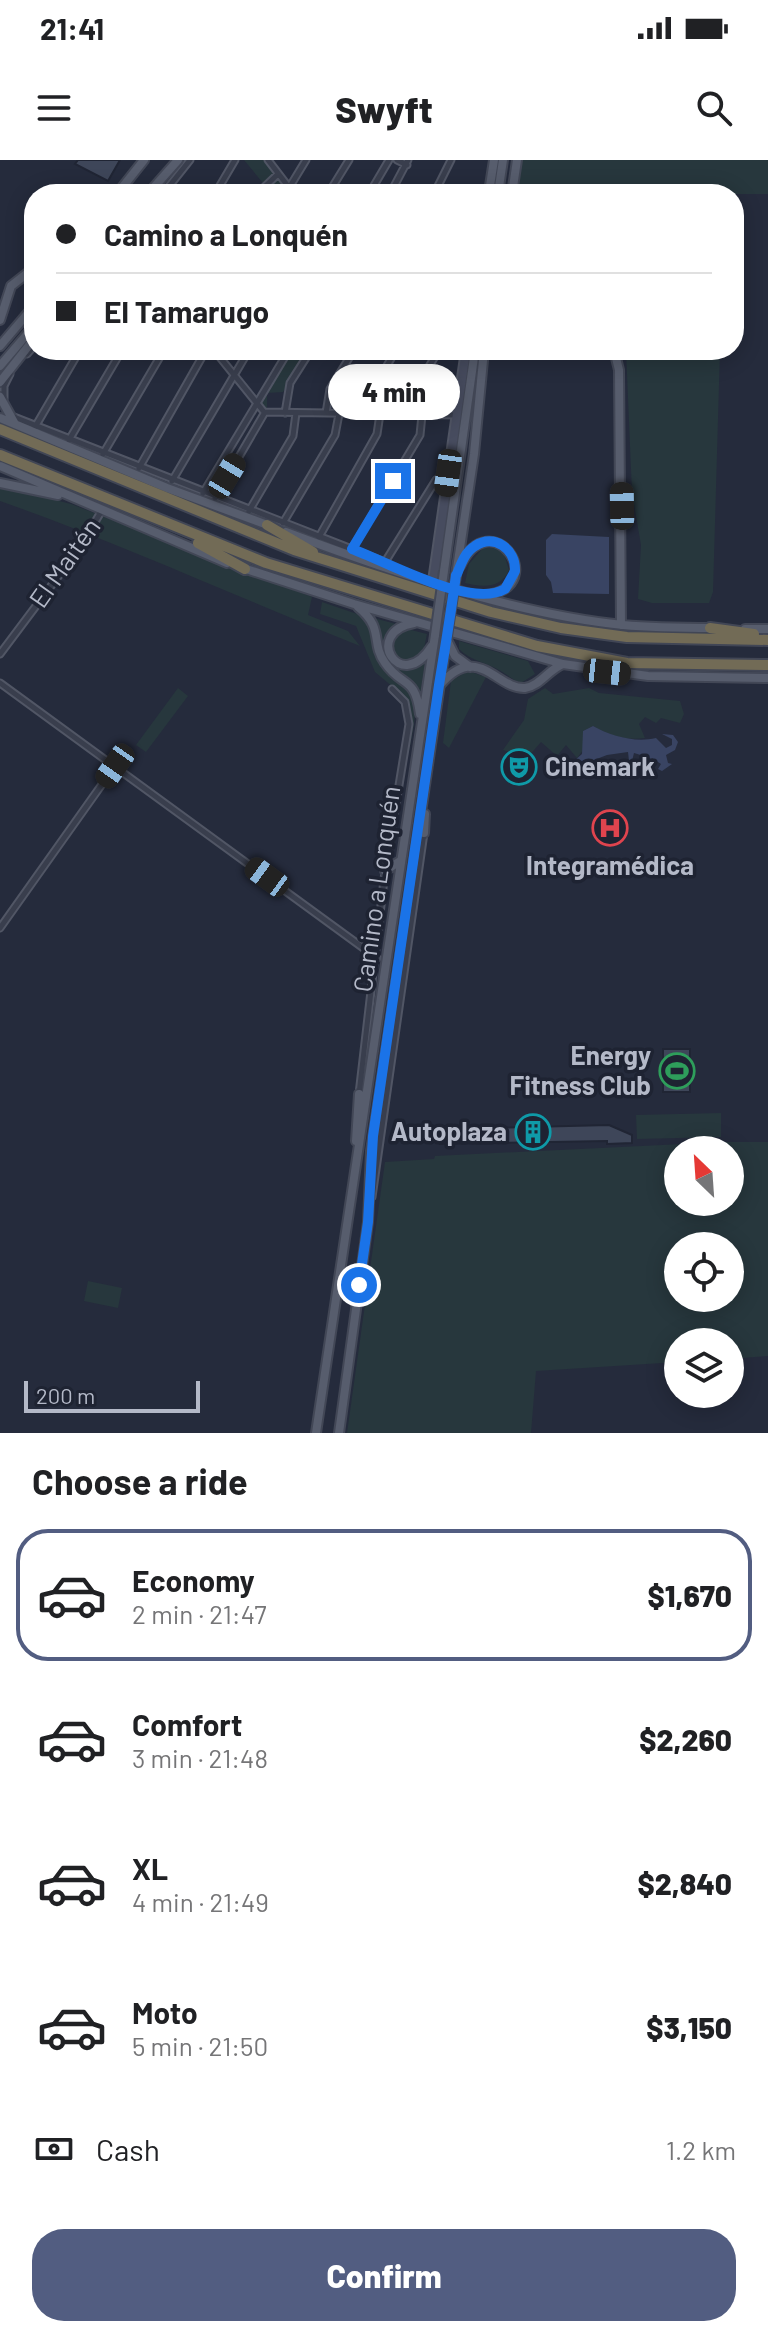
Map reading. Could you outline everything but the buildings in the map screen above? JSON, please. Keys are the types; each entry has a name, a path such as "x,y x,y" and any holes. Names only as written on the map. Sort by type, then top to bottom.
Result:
{"highway":[{"path":"0,429 253,535 491,612 561,628 649,639 768,638"},
{"path":"0,455 162,523 339,587 556,651 649,665 768,665"},
{"path":"162,523 245,569"},
{"path":"267,525 332,563"},
{"path":"710,628 768,638"}],"main road":[{"path":"125,184 144,160"},
{"path":"157,184 178,160"},
{"path":"493,184 494,160"},
{"path":"495,184 503,160"},
{"path":"513,184 517,160"},
{"path":"0,320 9,291 24,274"},
{"path":"17,279 24,278"},
{"path":"0,346 24,318"},
{"path":"0,366 24,338"},
{"path":"0,382 24,352"},
{"name":"Camino a Lonquén","path":"316,1433 474,360"},
{"name":"Camino a Lonquén","path":"339,1433 368,1222 371,1151 474,454 483,360"},
{"path":"616,360 621,625"},
{"path":"0,397 3,415 17,425 167,488 267,525 482,596 548,613 621,625 768,629"},
{"path":"0,466 175,543 245,569 532,657 648,676 768,678"},
{"path":"0,483 78,500"},
{"path":"456,574 467,554 479,544 493,542 506,548 515,562 513,580 502,591 482,596"},
{"path":"385,562 402,571"},
{"path":"354,604 374,624 380,654 387,666 414,689 421,725"},
{"path":"418,623 404,626 391,635 388,648 392,659 403,665 413,665 424,658 435,638"},
{"path":"447,637 455,656 470,667 489,671 518,687 530,687 563,664"},
{"path":"532,657 540,670 539,681"},
{"path":"439,685 454,672 470,667"},
{"path":"424,833 425,779"},
{"path":"385,871 401,860"},
{"path":"358,1157 359,1094"}],"street":[{"path":"171,184 190,160"},
{"path":"221,184 235,160"},
{"path":"268,160 286,184"},
{"path":"291,184 306,160"},
{"path":"334,184 349,160"},
{"path":"375,184 389,160"},
{"path":"396,184 408,162 397,160"},
{"path":"439,184 451,160"},
{"path":"268,184 278,174"},
{"path":"24,358 6,381 3,415 385,562 436,480 448,473"},
{"path":"35,427 74,360"},
{"path":"69,440 116,360"},
{"path":"103,454 158,360"},
{"path":"139,468 200,360"},
{"path":"222,360 256,405 265,412 457,415"},
{"path":"172,481 243,360"},
{"path":"203,493 283,360"},
{"path":"285,413 290,383 305,360"},
{"path":"326,413 330,389 348,360"},
{"path":"368,414 370,395 390,360"},
{"path":"410,415 411,396 433,360"},
{"path":"433,581 465,360"},
{"path":"215,498 265,412"},
{"path":"249,511 293,436 296,413"},
{"path":"283,523 334,438 339,414"},
{"path":"319,537 377,434 380,414"},
{"path":"352,549 420,435 422,415"},
{"name":"El Maitén","path":"0,654 81,546 102,510"},
{"path":"0,683 377,958"},
{"name":"Camino a Lonquén","path":"359,1094 385,871 409,724 405,702 392,689"},
{"path":"0,928 115,766"},
{"name":"Camino a Lonquén","path":"368,1222 424,833"}],"shaded area":[{"path":"244,160 267,160 287,184 264,184"},
{"path":"522,160 768,160 768,194 744,194 744,184 518,184"},
{"path":"286,360 304,360 283,392 267,393 267,409 259,405"},
{"path":"626,360 720,360 713,592 709,603 652,603 638,599 641,545 632,493"},
{"path":"0,486 71,504 312,597 308,615 348,631 360,646 136,553 0,501"},
{"path":"483,548 498,548 504,554 509,570 506,576 496,584 465,583 469,564"},
{"path":"322,602 360,615 368,628 377,661 408,688 415,714 409,752 411,712 406,698 375,672 356,626 320,614"},
{"path":"374,618 396,624 385,640 390,660 407,670 425,663 420,695 385,656"},
{"path":"407,629 427,634 423,653 409,662 399,660 392,651 393,639"},
{"path":"459,641 528,661 535,674 518,682 464,653 459,649"},
{"path":"468,671 486,677 449,748 443,743 451,681"},
{"path":"178,688 188,696 146,752 136,745"},
{"path":"545,688 553,694 589,688 599,693 680,701 684,714 680,723 661,718 656,723 645,717 639,724 645,738 618,736 593,726 583,731 584,749 577,758 566,745 557,756 541,742 528,757 503,750 524,720 528,699"},
{"path":"721,1113 721,1136 637,1139 636,1115"},
{"path":"744,1142 768,1142 768,1356 744,1358 744,1328 664,1328 664,1363 536,1371 531,1433 347,1433 385,1162 434,1159 435,1156 664,1145 664,1216 744,1216"},
{"path":"88,1281 122,1288 118,1308 84,1301"}],"water":[{"path":"552,534 609,537 609,594 553,593 546,575 546,540"},
{"path":"593,726 623,738 656,738 666,748 672,745 672,739 662,734 673,735 678,742 675,750 666,755 668,763 672,764 662,771 658,769 661,764 652,758 648,764 644,762 644,756 634,753 632,761 629,761 628,752 594,760 597,768 593,770 588,763 573,774 567,767 582,754 583,731"}],"place":[{"name":"Cinemark","path":"519,767"},
{"name":"Integramédica","path":"610,828"},
{"name":"Energy Fitness Club","path":"677,1071"},
{"name":"Autoplaza","path":"533,1132"}],"route":[{"path":"359,1285 368,1222 373,1136 439,685 452,606 456,575 470,550 488,542 502,545 510,551 515,571 513,580 505,589 482,596 454,588 402,571 352,549 393,481"}]}
